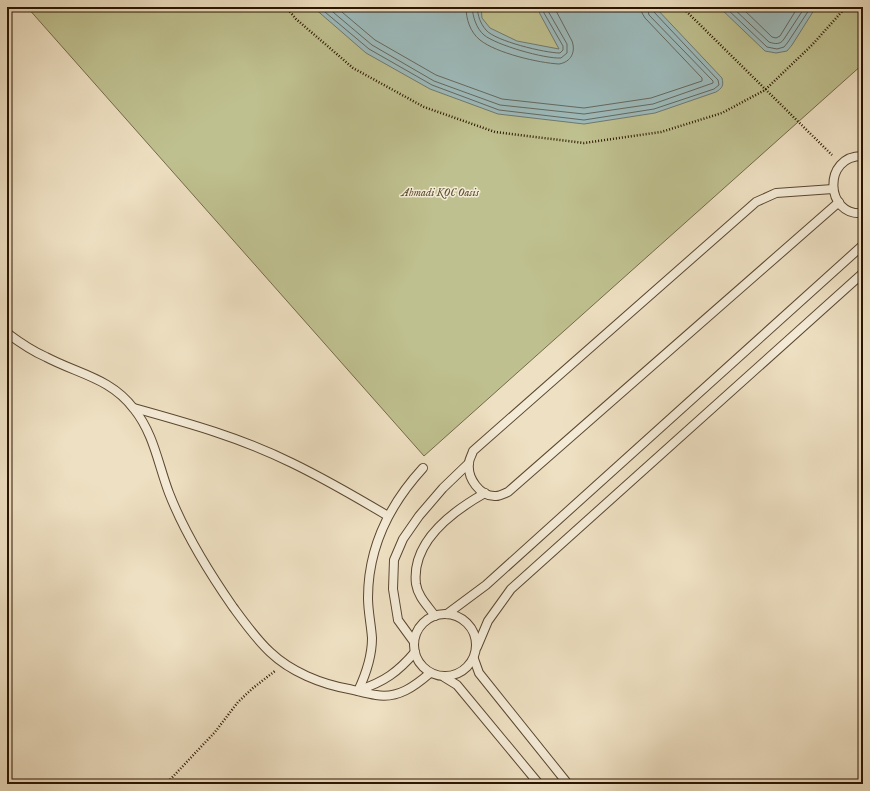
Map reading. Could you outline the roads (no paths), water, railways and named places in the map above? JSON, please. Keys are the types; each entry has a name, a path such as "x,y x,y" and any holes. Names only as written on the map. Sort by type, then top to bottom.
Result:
{"lane":[{"path":"862,215 842,206 836,198 833,189 833,180 836,171 841,164 849,158 863,156"},
{"path":"833,189 776,193 756,202 473,451 469,463 470,476 476,486 485,493 496,496 508,492 839,202"},
{"path":"447,614 486,585 863,245"},
{"path":"444,677 453,676 462,672 469,666 474,659 477,647 488,621 511,588 863,273"},
{"path":"7,333 22,344 45,357 109,385 123,396 134,408 149,432 176,511 200,556 239,615 270,652 301,673 318,681 378,696 397,694 416,686 430,673"},
{"path":"134,408 203,428 240,441 291,462 388,516"},
{"path":"414,642 398,620 393,589 394,560 403,539 419,516 443,488 469,463"},
{"path":"358,691 368,665 371,652 372,638 368,598 371,569 378,541 388,516 405,488 423,468"},
{"path":"435,616 420,596 416,585 416,571 419,557 426,543 440,525 465,505 485,493"},
{"path":"477,647 476,637 472,628 457,616 447,614 435,616 427,620 421,626 414,642 418,661 424,668 430,673 444,677 457,685 539,784"},
{"path":"358,691 375,685 390,677 404,666 415,652"},
{"path":"474,659 479,673 568,784"}],"water":[{"path":"313,7 481,7 482,18 490,28 517,41 559,49 540,14 538,7 655,7 722,78 723,85 716,92 655,113 584,124 498,114 430,89 366,53"},
{"path":"719,7 816,7 787,51 776,53 765,51"}],"park label":[{"name":"Ahmadi KOC Oasis","path":"440,193"}]}
